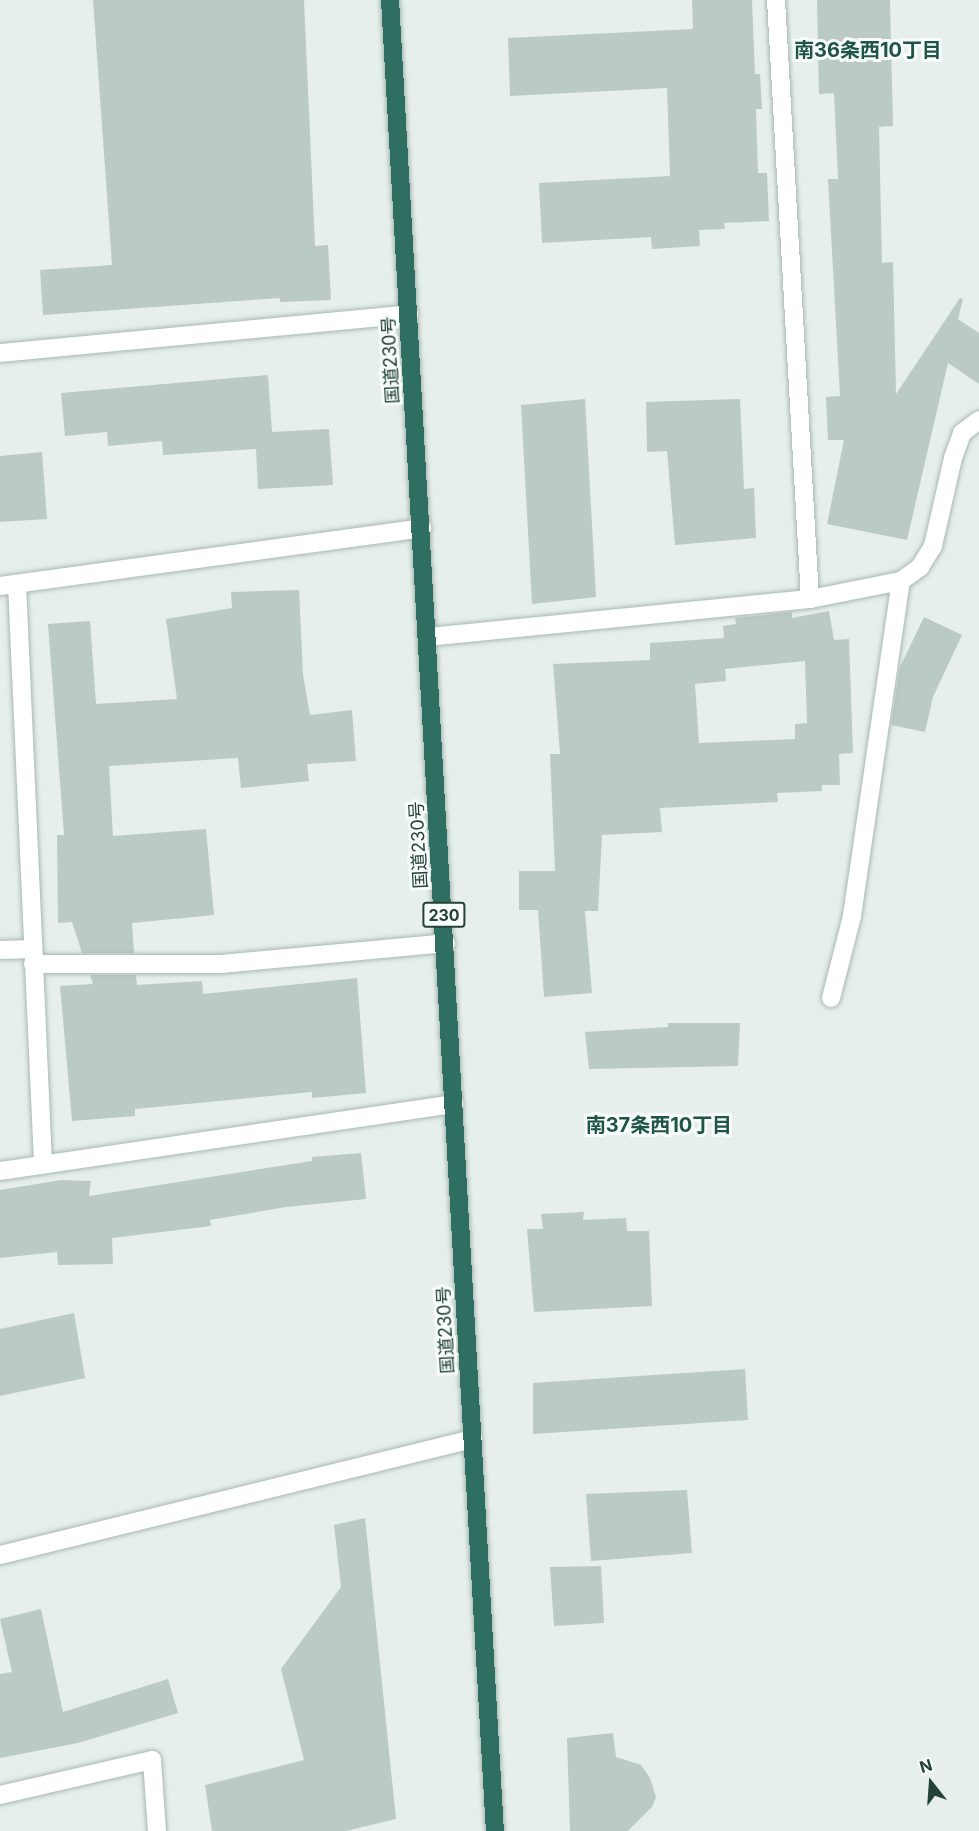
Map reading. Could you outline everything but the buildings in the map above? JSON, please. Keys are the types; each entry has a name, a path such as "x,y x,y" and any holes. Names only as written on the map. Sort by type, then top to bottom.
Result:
{"highway":[{"name":"国道230号","path":"390,0 446,944 495,1831"}],"street":[{"path":"776,0 810,599"},
{"path":"0,353 409,314"},
{"path":"428,637 810,599 902,581 920,567 933,546 953,458 963,433 979,420"},
{"path":"43,1164 33,956 9,585 422,528"},
{"path":"831,998 852,916 902,581"},
{"path":"0,950 33,956 221,964 446,944"},
{"path":"0,1171 454,1104"},
{"path":"0,1555 473,1439"},
{"path":"0,1795 152,1760 158,1831"}],"district":[{"name":"南36条西10丁目","path":"868,50"},
{"name":"南37条西10丁目","path":"659,1125"}]}
